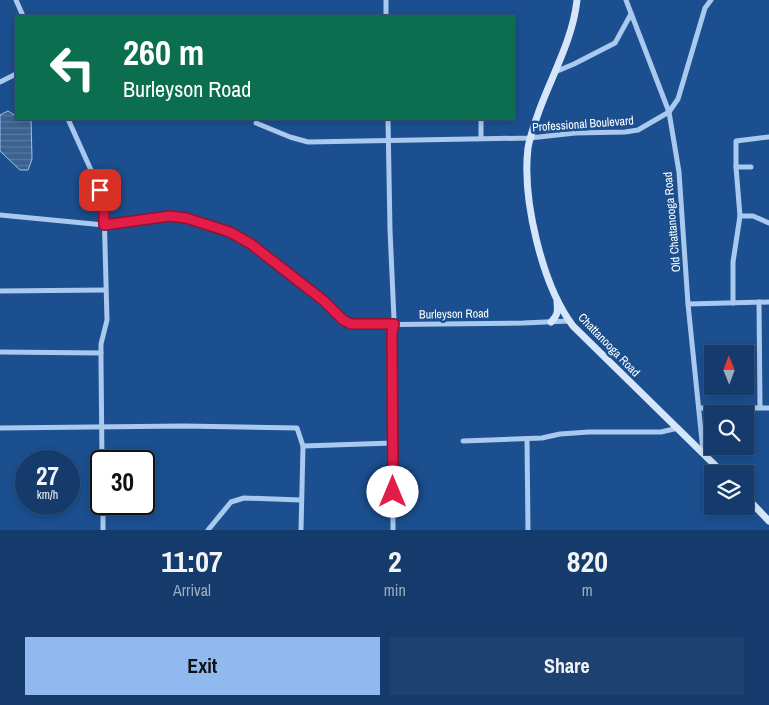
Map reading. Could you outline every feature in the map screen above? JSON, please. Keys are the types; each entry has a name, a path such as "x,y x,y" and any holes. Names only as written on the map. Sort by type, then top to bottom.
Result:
{"main road":[{"name":"Chattanooga Road","path":"577,0 570,35 528,147 527,179 530,206 545,269 557,299 569,321 584,338 716,465"},
{"path":"551,322 558,312 557,299"},
{"path":"754,505 769,521"}],"street":[{"path":"16,0 23,15"},
{"path":"386,0 386,15"},
{"name":"Old Chattanooga Road","path":"626,0 669,112 679,172 688,304 703,451"},
{"path":"669,112 678,98 705,8 711,0"},
{"path":"555,72 615,43 632,14"},
{"path":"0,82 15,74"},
{"name":"Professional Boulevard","path":"256,123 308,142 530,138 575,133 638,130 669,112"},
{"path":"68,120 100,190 104,208 107,320 101,353 102,450"},
{"path":"388,120 394,324 392,332 393,530"},
{"path":"481,120 481,138"},
{"path":"733,303 733,262 740,216 736,141 769,138"},
{"path":"736,167 751,167"},
{"name":"Burleyson Road","path":"0,215 104,225 170,216 186,218 240,236 324,301 346,323 351,324 569,321"},
{"path":"740,216 753,216 769,223"},
{"path":"0,291 105,290"},
{"path":"759,302 760,408"},
{"path":"688,304 769,302"},
{"path":"0,352 101,353"},
{"path":"699,408 769,408"},
{"path":"0,428 101,426 297,428 302,446 301,530"},
{"path":"463,441 527,439 573,433 661,432 678,428"},
{"path":"527,439 528,530"},
{"path":"302,446 393,443"},
{"path":"208,530 231,502 244,498 300,500"},
{"path":"103,515 103,530"}],"water":[{"path":"8,111 15,115 15,120 31,120 32,159 28,170 20,170 0,151 0,115"}],"route":[{"path":"100,190 104,208 104,225 170,216 186,218 230,232 240,236 263,253 324,301 346,323 394,324 392,332 393,492"}]}
